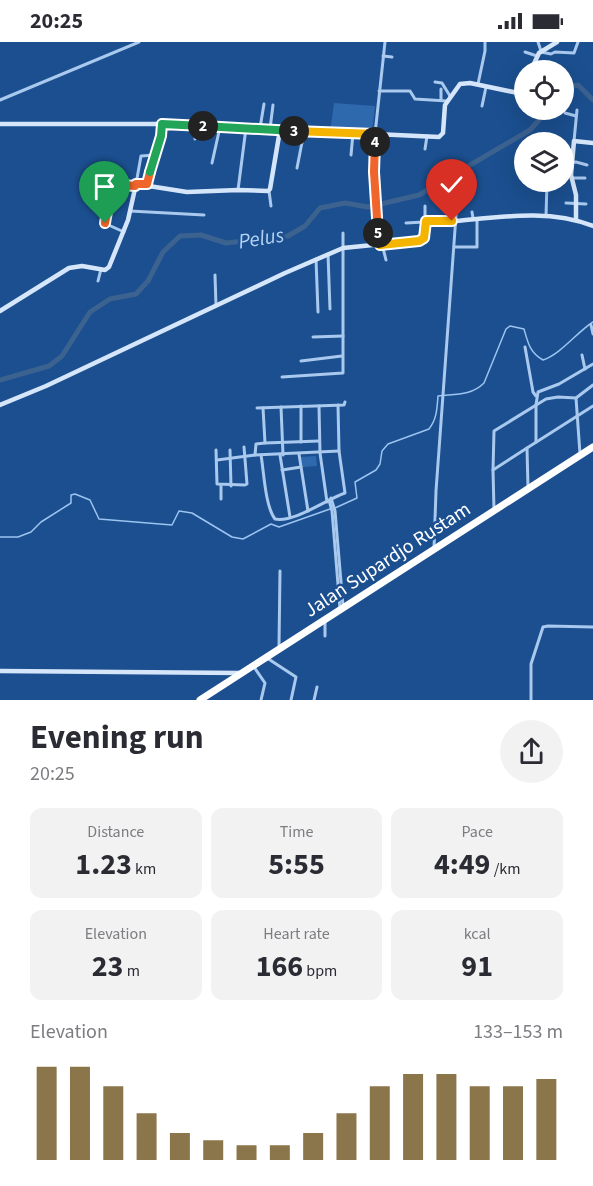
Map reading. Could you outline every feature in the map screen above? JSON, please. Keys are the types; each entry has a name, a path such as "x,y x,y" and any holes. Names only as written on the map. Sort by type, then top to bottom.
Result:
{"highway":[{"name":"Jalan Supardjo Rustam","path":"200,700 593,447"}],"street":[{"path":"0,99 140,42"},
{"path":"385,42 375,134 375,197 381,245 386,260"},
{"path":"478,84 485,42"},
{"path":"536,60 539,53 538,42"},
{"path":"539,53 556,42"},
{"path":"525,52 574,53 578,42"},
{"path":"382,56 392,57"},
{"path":"0,124 162,124 439,137 442,135 446,99 442,83 435,82"},
{"path":"379,91 410,91 415,99 446,99 460,84 465,82 514,92"},
{"path":"482,105 486,86"},
{"path":"441,89 446,99"},
{"path":"260,129 264,104"},
{"path":"270,129 273,105"},
{"path":"577,110 574,141 593,143"},
{"path":"147,184 161,136 162,124"},
{"path":"195,139 196,126"},
{"path":"212,163 220,127"},
{"path":"238,190 246,128"},
{"path":"271,206 269,191 280,130"},
{"path":"297,168 304,132"},
{"path":"351,155 353,133"},
{"path":"426,148 427,136"},
{"path":"0,311 69,268 82,266 106,270 110,266 130,211 141,156 155,155"},
{"path":"574,162 587,165"},
{"path":"574,178 585,178"},
{"path":"124,232 105,223 110,188 115,183 147,184 187,192 269,191"},
{"path":"574,190 576,219"},
{"path":"546,192 546,217"},
{"path":"434,549 436,491 457,202"},
{"path":"566,203 586,204"},
{"path":"0,405 46,386 343,248 423,240 425,206"},
{"path":"130,211 204,215"},
{"path":"454,247 477,247 475,218 472,212"},
{"path":"406,223 475,218 546,217 576,219 593,226"},
{"path":"282,377 343,373 343,233"},
{"path":"328,254 330,309"},
{"path":"316,259 318,312"},
{"path":"98,281 101,269"},
{"path":"215,275 216,306"},
{"path":"591,325 593,334"},
{"path":"313,337 343,336"},
{"path":"525,347 533,392 536,396 536,443"},
{"path":"582,355 585,369"},
{"path":"302,361 342,356"},
{"path":"536,396 538,392 559,384 593,364"},
{"path":"494,510 494,431 551,398 576,398 593,385"},
{"path":"576,398 580,456"},
{"path":"257,408 344,405 345,402"},
{"path":"261,455 272,515 278,520 308,512 346,492 339,451 338,405"},
{"path":"301,406 301,442"},
{"path":"319,406 320,453 329,500 333,509 341,608"},
{"path":"493,470 593,406"},
{"path":"281,407 282,470 290,517"},
{"path":"263,408 265,443"},
{"path":"255,454 256,444 319,441"},
{"path":"216,450 217,483 221,486 246,485 244,447"},
{"path":"527,448 528,489"},
{"path":"230,450 231,486"},
{"path":"216,460 255,454 282,455 339,451"},
{"path":"299,454 308,512"},
{"path":"282,470 301,467"},
{"path":"220,499 221,486"},
{"path":"279,648 280,571"},
{"path":"325,636 326,618"},
{"path":"531,700 531,664 543,627 593,627"},
{"path":"266,657 296,677 291,700"},
{"path":"253,666 265,683 261,700"},
{"path":"0,671 241,674"},
{"path":"314,700 316,687"}],"shaded area":[{"path":"334,103 375,106 372,133 330,132"},
{"path":"316,456 317,466 303,467 301,457"}],"waterway":[{"name":"Pelus","path":"574,86 578,85 593,100"},
{"name":"Pelus","path":"0,380 49,366 62,356 90,312 110,299 136,294 148,281 163,252 180,236 201,235 226,243 288,236 305,226 320,208 345,203 368,207 419,195 530,130 539,120"},
{"path":"335,508 357,498 355,482 376,470 380,464 382,451 388,444 429,429 435,417 438,396 468,392 484,383 506,329 510,326 524,329 532,351 543,360 556,353 593,322"},
{"path":"0,537 18,537 31,532 41,522 71,503 71,495 75,494 90,500 99,519 172,525 179,511 192,513 232,537 243,539 271,524 279,527 330,509"}],"route":[{"path":"105,223 112,184 135,186 136,184 147,184 161,136 162,124 375,134 374,172 380,245 423,240 424,222 428,220 452,221"}]}
